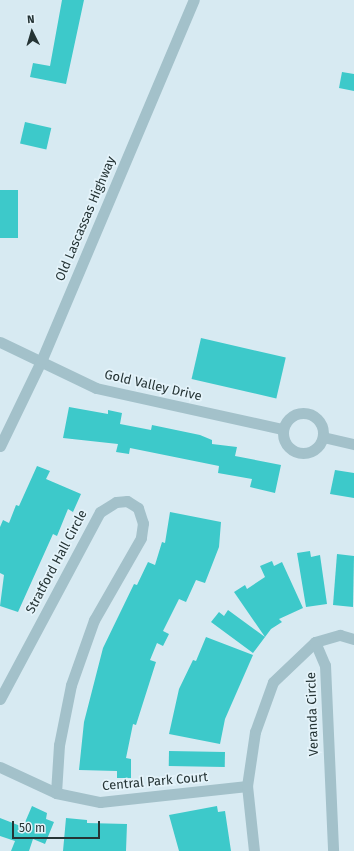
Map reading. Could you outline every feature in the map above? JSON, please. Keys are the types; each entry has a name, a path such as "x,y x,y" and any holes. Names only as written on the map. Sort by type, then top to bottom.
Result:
{"street":[{"name":"Old Lascassas Highway","path":"0,446 42,360 194,0"},
{"name":"Gold Valley Drive","path":"0,342 42,360 96,388 283,430"},
{"path":"308,413 322,425 323,437 312,451 298,452 286,444 283,430 295,414 308,413"},
{"path":"323,437 354,444"},
{"name":"Stratford Hall Circle","path":"0,699 100,512 116,502 127,501 138,508 143,523 142,538 94,620 71,685 59,745 56,793"},
{"path":"315,642 340,635 354,638"},
{"name":"Veranda Circle","path":"254,851 247,786 255,732 274,682 315,642 325,665 333,851"},
{"name":"Central Park Court","path":"0,767 56,793 100,802 247,786"}],"building":[{"path":"62,0 84,0 66,84 30,77 33,63 50,66"},
{"path":"342,72 354,74 354,91 339,88"},
{"path":"25,122 51,128 46,150 20,143"},
{"path":"0,190 18,190 18,238 0,238"},
{"path":"201,338 286,358 276,398 192,379"},
{"path":"69,407 108,414 108,410 122,413 120,424 151,430 152,425 200,435 212,440 212,444 237,447 235,456 281,465 275,493 250,487 252,479 218,473 219,466 130,448 129,454 116,452 118,444 63,438"},
{"path":"37,466 50,471 46,479 81,494 73,512 68,509 57,536 53,534 18,612 0,606 4,575 0,573 0,527 3,520 9,523 16,505 19,506"},
{"path":"335,470 354,473 354,498 330,494"},
{"path":"170,512 221,522 219,547 205,583 196,580 186,602 179,599 163,631 169,634 163,646 157,643 150,660 156,662 136,725 133,724 126,758 131,759 131,778 117,778 117,771 79,770 84,722 103,648 134,584 137,585 148,562 155,565 162,542 165,543"},
{"path":"310,551 311,557 320,555 327,604 306,607 297,553"},
{"path":"337,554 354,556 353,607 333,605"},
{"path":"272,561 274,566 282,562 303,608 279,619 282,622 271,629 265,637 234,592 245,585 247,589 265,577 260,566"},
{"path":"228,610 265,637 253,653 211,622 219,612 224,616"},
{"path":"206,637 253,655 225,719 220,744 169,734 179,689 193,660 196,661"},
{"path":"169,751 225,752 225,767 169,766"},
{"path":"32,806 47,813 46,819 54,822 45,844 33,839 29,851 11,851 15,841 0,836 0,818 23,827"},
{"path":"217,806 218,812 225,811 231,851 179,851 169,815"},
{"path":"66,818 87,820 87,823 127,824 126,851 63,851"}]}
